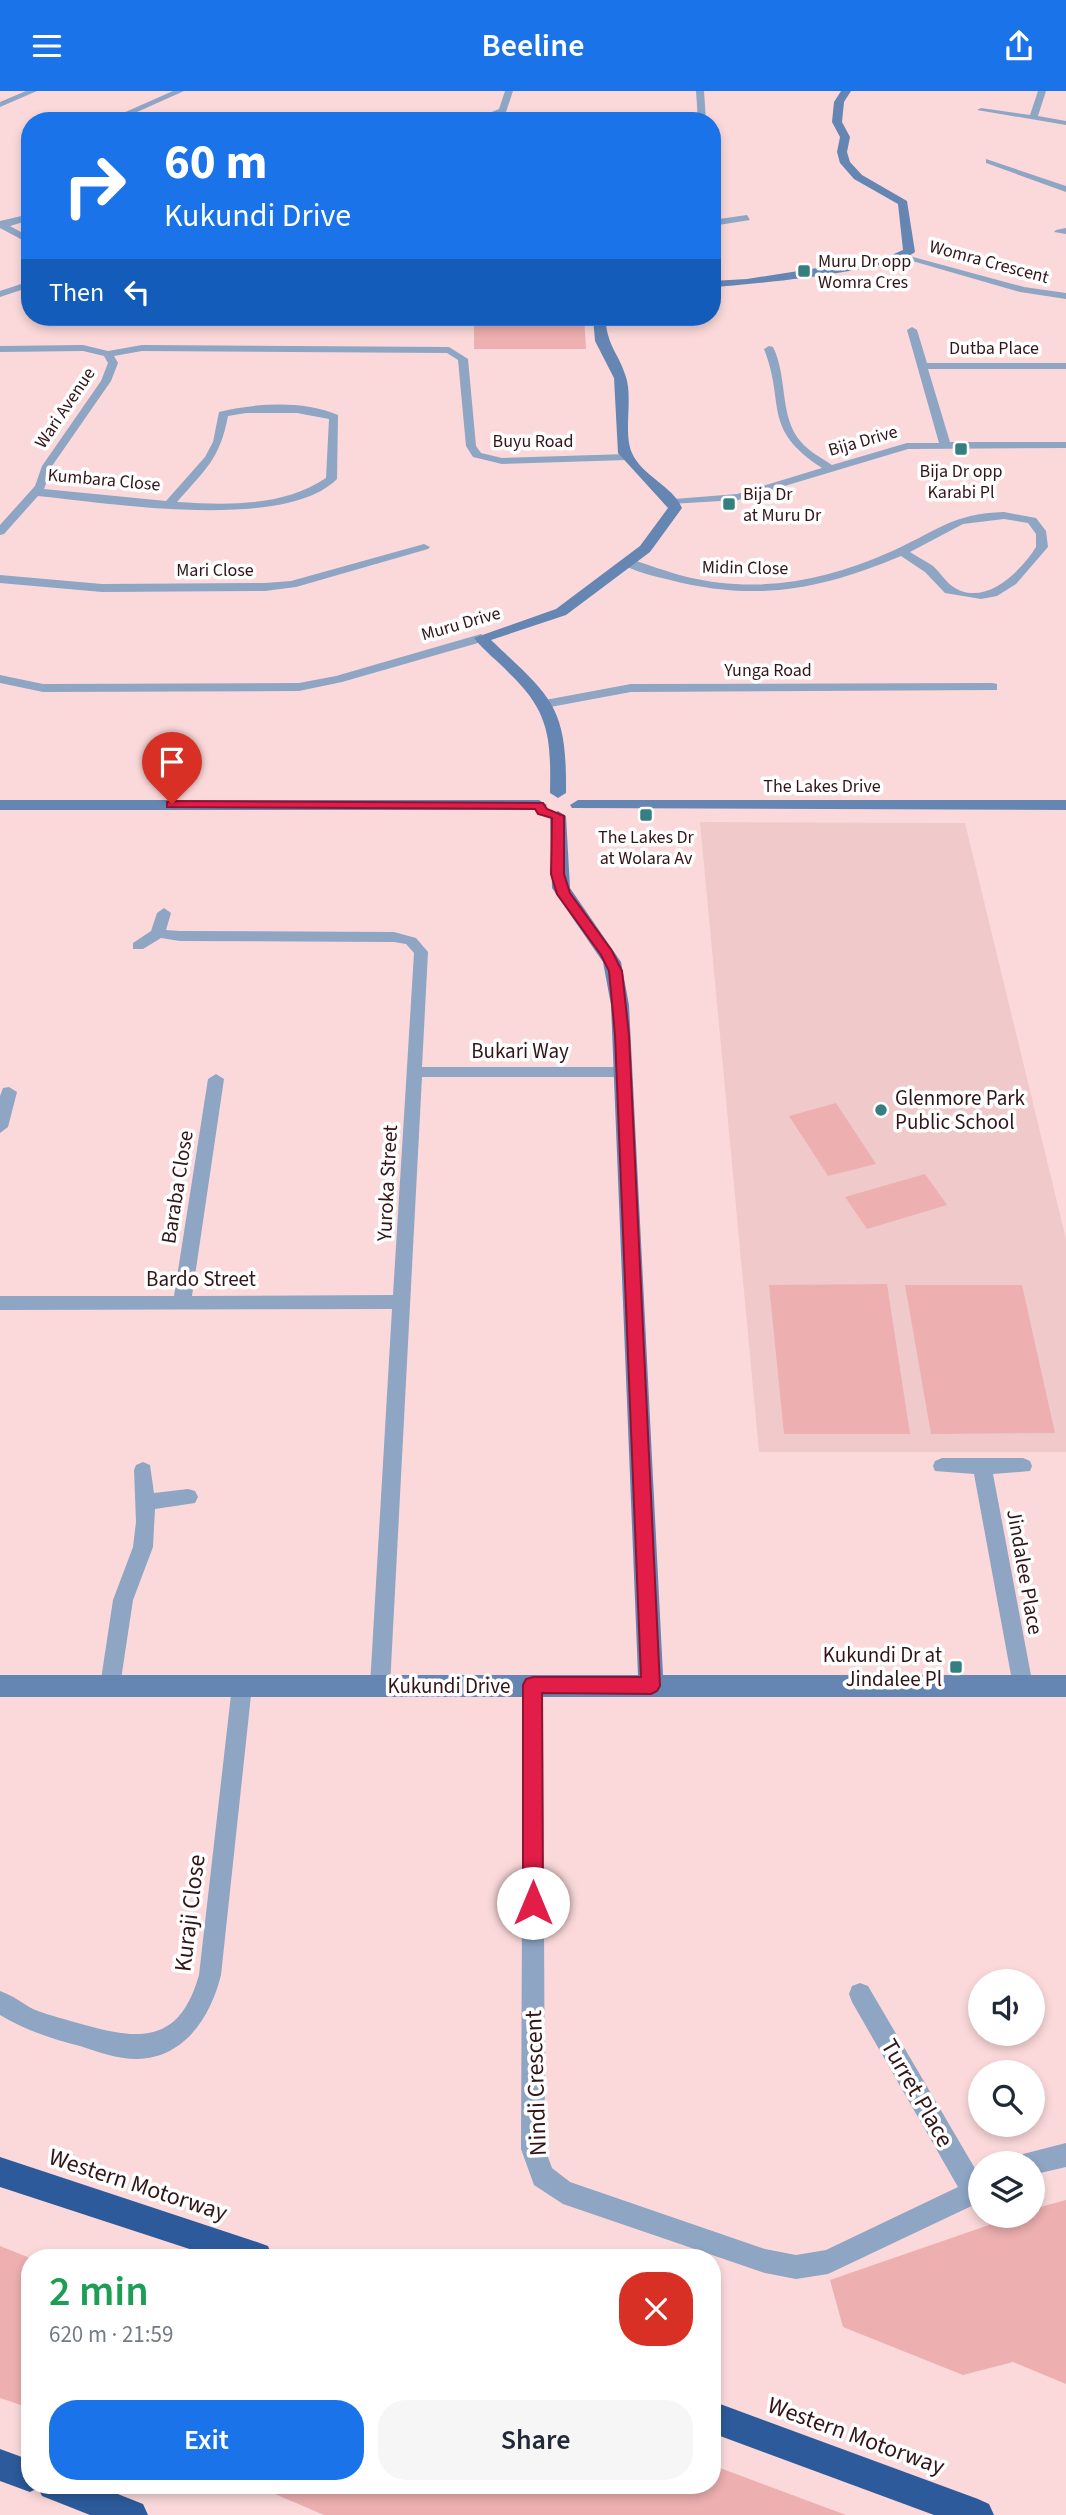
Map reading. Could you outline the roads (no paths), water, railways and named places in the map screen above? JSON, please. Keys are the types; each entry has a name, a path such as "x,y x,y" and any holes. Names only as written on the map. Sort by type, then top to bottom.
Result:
{"highway":[{"name":"Western Motorway","path":"0,2172 233,2249"},
{"name":"Western Motorway","path":"721,2420 978,2515"},
{"path":"0,2465 21,2473"},
{"path":"77,2494 132,2515"}],"street":[{"path":"0,105 33,91"},
{"path":"130,112 180,91"},
{"path":"498,112 503,110 509,91"},
{"path":"700,91 701,112"},
{"path":"721,283 752,281 905,256 911,246 903,203 854,174 844,160 845,137 837,122 839,102 846,91"},
{"path":"1034,119 1042,91"},
{"path":"981,110 1066,123"},
{"path":"989,161 1066,189"},
{"path":"721,222 747,218"},
{"path":"1,225 21,219"},
{"path":"1,225 21,236"},
{"name":"Womra Crescent","path":"905,256 1023,290 1066,296"},
{"path":"0,294 21,287"},
{"path":"600,326 601,341 620,375 627,457 655,488 674,502"},
{"path":"912,330 945,444"},
{"name":"Wari Avenue","path":"0,349 83,348 108,354 113,363 110,374 47,466 36,492 0,532"},
{"name":"Buyu Road","path":"108,354 142,348 449,350 463,359 471,449 477,455 498,461 627,457"},
{"path":"769,349 775,363 790,435 803,449 829,468"},
{"name":"Dutba Place","path":"923,366 1066,366"},
{"name":"Kumbara Close","path":"36,492 170,503 241,507 266,504 319,489 332,475 334,417 315,410 226,413 220,418 220,436 213,453 170,503"},
{"name":"Bija Drive","path":"674,502 730,498 899,447 945,444 1066,445"},
{"name":"Muru Drive","path":"0,679 43,688 299,687 338,679 555,616 656,537 674,511 674,502"},
{"name":"Midin Close","path":"626,562 705,586 780,588 806,584 902,552 957,522 983,516 1031,519 1037,525 1044,543 1041,550 1006,589 994,593 949,590 929,569 902,552"},
{"name":"Mari Close","path":"0,579 102,587 265,587 292,584 424,547"},
{"path":"481,638 545,704 556,734 558,793"},
{"name":"Yunga Road","path":"545,704 631,688 993,687"},
{"path":"0,805 539,805 547,796 558,793 570,796 578,805 574,812 558,816 543,812 539,805"},
{"name":"The Lakes Drive","path":"578,805 1066,806"},
{"path":"558,816 561,888 608,954 615,971 624,1072 651,1686"},
{"path":"138,946 158,933 164,913"},
{"name":"Yuroka Street","path":"158,933 180,936 394,937 411,941 419,948 423,957 380,1686"},
{"name":"Bukari Way","path":"416,1072 624,1072"},
{"name":"Baraba Close","path":"182,1302 216,1079"},
{"path":"0,1127 9,1092"},
{"name":"Bardo Street","path":"0,1303 403,1302"},
{"path":"942,1466 1023,1466"},
{"name":"Jindalee Place","path":"982,1466 1023,1686"},
{"path":"110,1686 123,1600 143,1546 143,1470"},
{"path":"145,1502 188,1497"},
{"name":"Nindi Crescent","path":"533,1685 533,2149 543,2176 563,2192 765,2261 796,2267 828,2262 968,2195"},
{"name":"Kukundi Drive","path":"0,1686 1066,1686"},
{"name":"Kuraji Close","path":"0,2002 36,2022 132,2047 159,2043 192,2018 207,1991 210,1975 242,1686"},
{"name":"Turret Place","path":"860,1994 968,2176"},
{"path":"1045,2160 1066,2155"}],"place":[{"name":"Muru Dr opp Womra Cres","path":"804,271"},
{"name":"Bija Dr opp Karabi Pl","path":"961,449"},
{"name":"Bija Dr at Muru Dr","path":"729,504"},
{"name":"The Lakes Dr at Wolara Av","path":"646,815"},
{"name":"Glenmore Park Public School","path":"881,1110"},
{"name":"Kukundi Dr at Jindalee Pl","path":"956,1667"}]}
